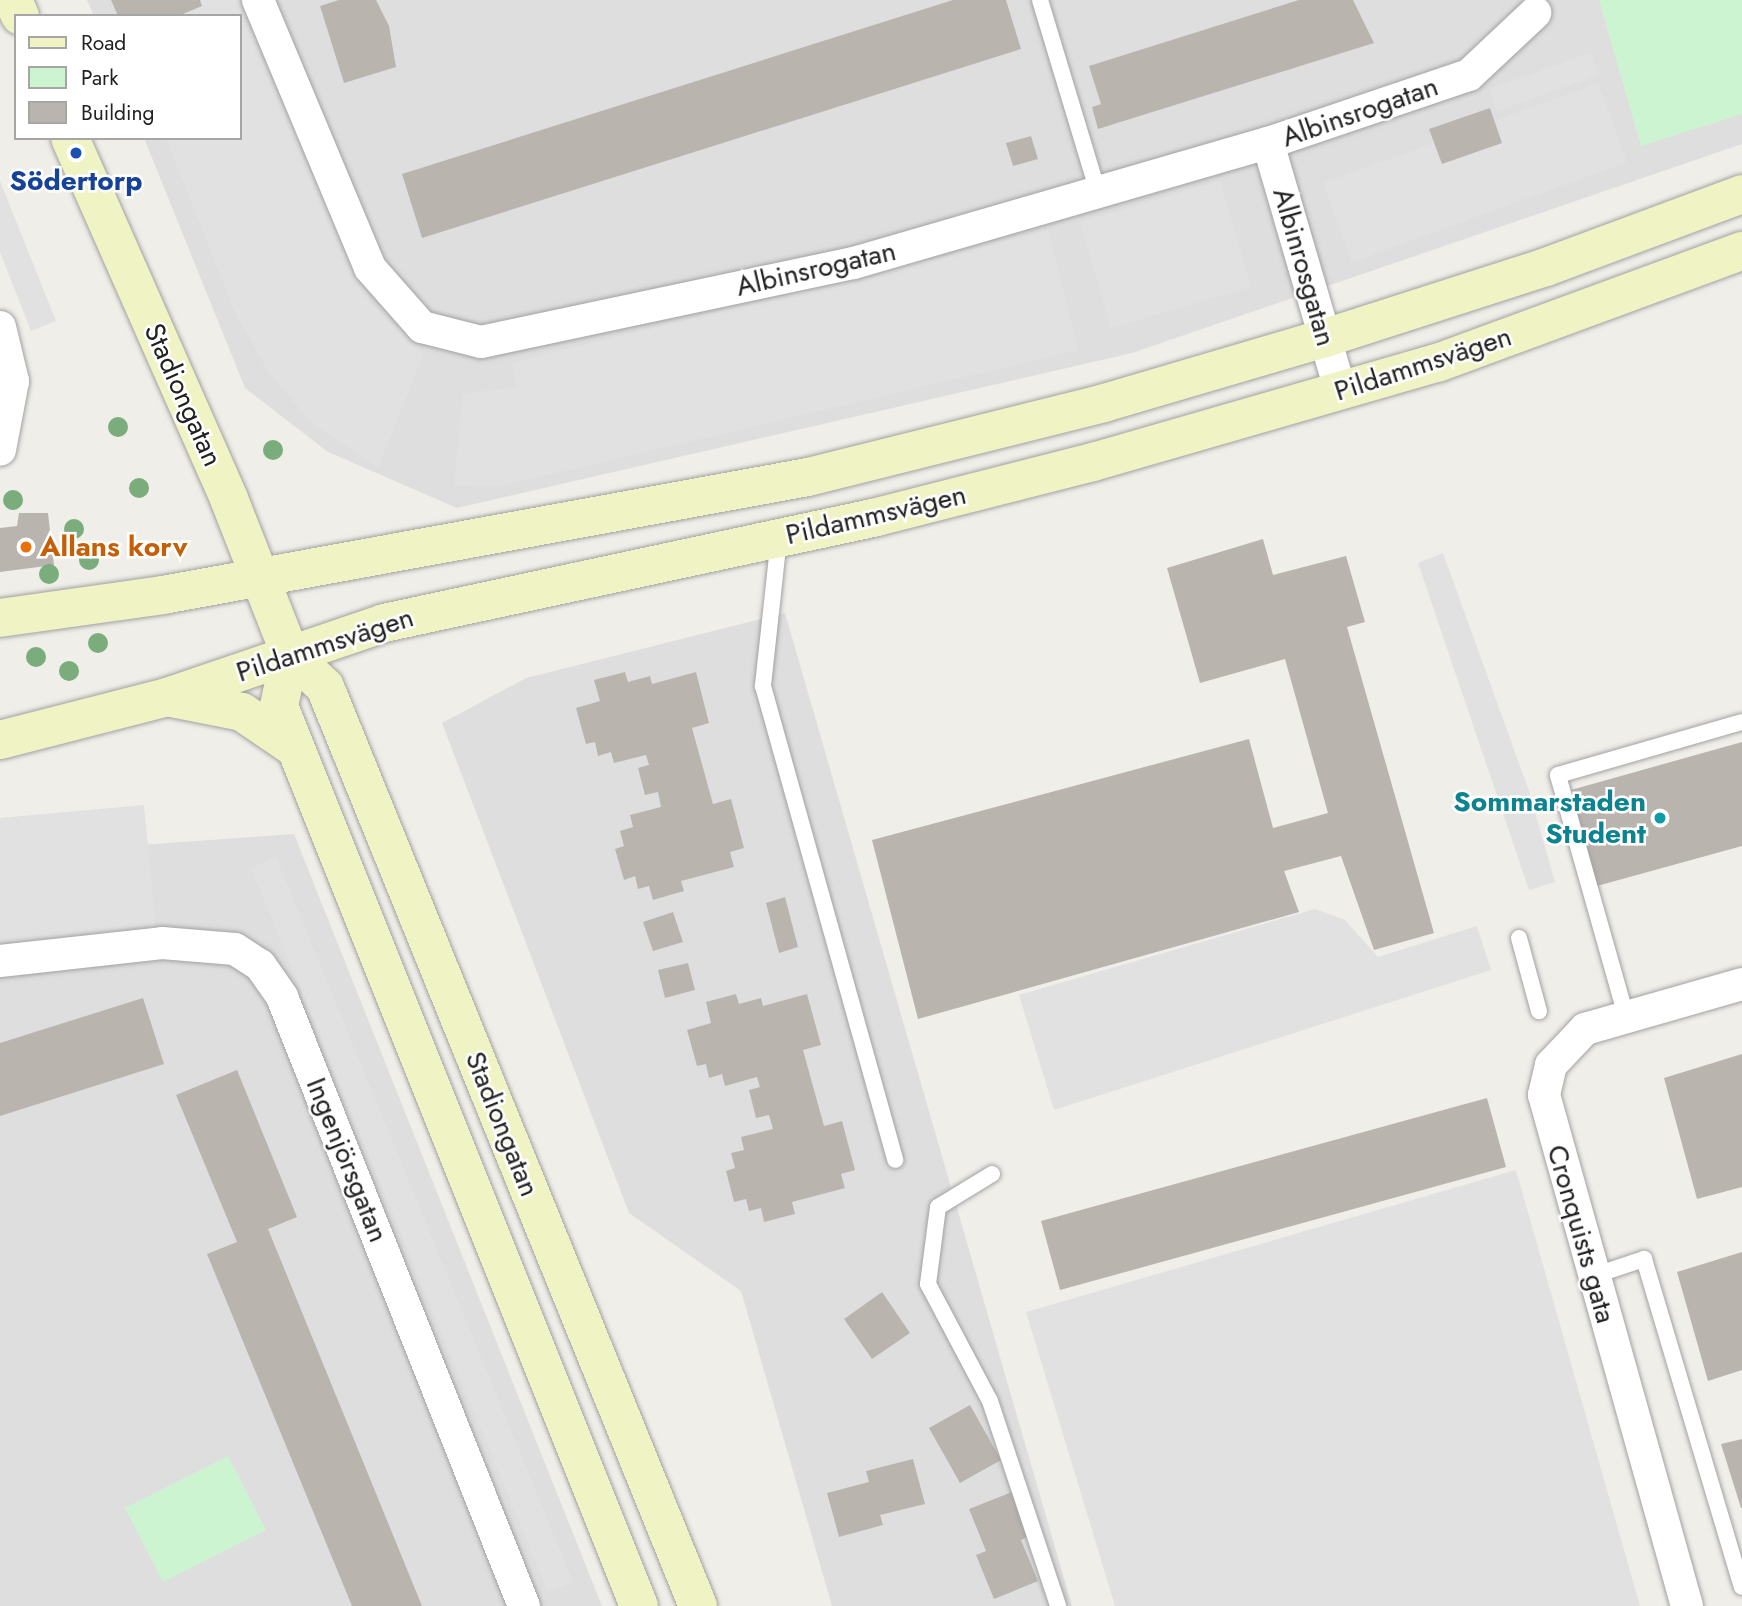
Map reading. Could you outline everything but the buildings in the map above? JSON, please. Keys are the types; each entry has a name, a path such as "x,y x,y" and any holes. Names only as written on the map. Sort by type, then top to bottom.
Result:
{"main road":[{"name":"Stadiongatan","path":"71,140 260,577 290,654 325,687 698,1606"},
{"name":"Pildammsvägen","path":"0,618 260,577 808,477 1104,403 1325,338 1742,194"},
{"name":"Pildammsvägen","path":"0,740 167,697 384,623 779,538 1093,463 1341,392 1742,251"},
{"name":"Stadiongatan","path":"290,654 279,706 639,1606"},
{"path":"167,697 242,712 295,748"}],"street":[{"name":"Albinsrogatan","path":"258,0 370,268 422,327 481,342 854,263 1268,143 1469,75 1535,13"},
{"name":"Albinrosgatan","path":"1268,143 1341,392"},
{"path":"0,327 13,381 0,450"},
{"name":"Ingenjörsgatan","path":"0,961 162,943 235,950 260,965 282,997 524,1606"},
{"name":"Cronquists gata","path":"1687,1606 1544,1095 1564,1047 1585,1029 1742,985"}],"lane":[{"path":"1040,0 1098,192"},
{"path":"779,538 762,686 895,1160"},
{"path":"1626,1016 1558,775 1742,722"},
{"path":"1518,938 1539,1011"},
{"path":"992,1174 938,1207 928,1284 990,1401 1024,1488 1058,1606"},
{"path":"1593,1276 1644,1259 1742,1587"}],"shaded area":[{"path":"87,0 1742,0 1742,144 1132,353 457,508 328,452 245,388 145,140 242,140 242,14 93,14"},
{"path":"200,0 239,0 371,304 424,353 378,468 312,423 267,370 234,310 167,140 242,140 242,14 183,14 202,6"},
{"path":"1590,53 1599,75 1497,111 1489,89"},
{"path":"1598,83 1627,162 1352,262 1323,183"},
{"path":"0,181 56,321 31,331 0,252"},
{"path":"1220,181 1251,287 1111,328 1080,222"},
{"path":"1048,230 1078,350 502,486 454,485 463,394 516,387 512,363"},
{"path":"1443,553 1529,791 1555,882 1529,890 1418,563"},
{"path":"785,613 1072,1606 832,1606 741,1291 629,1213 442,723 526,678"},
{"path":"144,805 156,929 0,943 0,818"},
{"path":"294,834 602,1606 0,1606 0,855"},
{"path":"276,857 573,1582 548,1592 251,868"},
{"path":"1315,909 1345,920 1378,957 1477,926 1491,970 1054,1110 1019,995"},
{"path":"1516,1170 1640,1606 1115,1606 1026,1312"}],"green space":[{"path":"1599,0 1742,0 1742,114 1641,146"},
{"path":"228,1456 266,1530 163,1582 125,1508"}],"place":[{"name":"Södertorp","path":"76,153"},
{"name":"Allans korv","path":"26,547"},
{"name":"Sommarstaden Student","path":"1660,818"}]}
